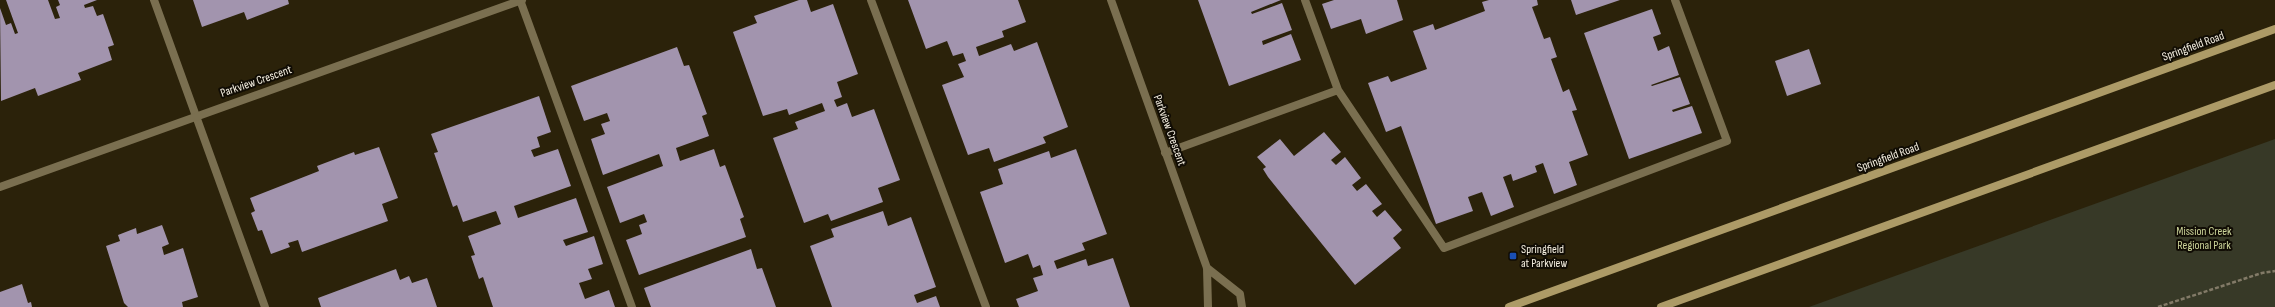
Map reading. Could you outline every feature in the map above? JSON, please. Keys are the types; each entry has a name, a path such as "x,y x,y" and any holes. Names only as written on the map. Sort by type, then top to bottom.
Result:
{"main road":[{"name":"Springfield Road","path":"1509,307 2275,29"},
{"path":"1661,307 2275,85"}],"street":[{"path":"154,0 265,307"},
{"path":"521,0 632,307"},
{"name":"Parkview Crescent","path":"0,187 196,115 521,0"},
{"path":"871,0 986,307"},
{"name":"Parkview Crescent","path":"1111,0 1207,268 1208,307"},
{"path":"1305,0 1338,90 1444,248 1727,141 1675,0"},
{"path":"1165,152 1338,90"},
{"path":"1207,268 1240,294 1242,307"}],"path":[{"path":"2158,307 2262,273 2275,271"}],"green space":[{"name":"Mission Creek Regional Park","path":"2275,139 2275,307 1809,307"}],"building":[{"path":"6,0 48,0 55,19 60,18 56,7 60,5 58,0 97,0 84,5 85,8 93,6 97,16 103,14 114,45 108,47 112,60 78,73 81,80 38,96 35,88 1,101 0,8 6,25 11,23 15,34 18,33"},
{"path":"193,0 288,0 289,4 247,20 244,12 202,27"},
{"path":"799,0 807,0 811,12 833,4 858,74 837,82 842,97 834,100 837,107 847,103 852,117 874,109 900,180 878,188 883,202 831,221 828,214 804,223 773,138 798,129 795,122 825,111 822,103 789,115 787,109 763,116 733,32 757,23 754,16"},
{"path":"908,0 1018,0 1026,22 1002,31 1004,37 976,47 979,56 1011,44 1014,51 1037,42 1068,127 1043,137 1046,143 994,162 989,148 968,155 942,85 964,77 958,64 966,61 963,53 953,56 947,41 926,49"},
{"path":"1198,0 1281,0 1251,12 1252,14 1282,3 1292,30 1262,41 1263,45 1291,34 1301,60 1229,86"},
{"path":"1334,0 1397,0 1403,20 1366,34 1361,19 1331,29 1322,4"},
{"path":"1489,0 1537,0 1538,5 1532,7 1544,39 1550,37 1557,57 1551,59 1563,92 1569,89 1577,110 1572,111 1588,155 1569,162 1577,185 1554,194 1543,163 1535,166 1537,172 1513,181 1511,174 1503,177 1514,207 1491,216 1482,192 1468,197 1473,211 1436,224 1401,126 1386,132 1368,83 1388,76 1391,82 1427,69 1413,31 1433,24 1435,30 1485,11 1482,2"},
{"path":"1571,0 1620,0 1576,15"},
{"path":"1652,9 1661,34 1653,37 1658,51 1669,46 1679,75 1651,85 1652,86 1680,77 1690,104 1672,110 1673,112 1692,106 1702,133 1629,159 1584,33"},
{"path":"677,47 684,66 689,65 707,114 702,116 709,136 676,148 680,161 714,149 720,167 725,165 744,217 740,219 746,237 639,275 626,240 642,234 639,225 647,222 644,214 620,223 607,187 663,166 659,154 603,175 591,139 605,134 601,124 610,121 607,113 584,121 571,86"},
{"path":"1809,49 1821,84 1787,96 1775,61"},
{"path":"539,96 551,132 537,137 540,147 531,150 534,157 558,149 571,186 514,206 518,218 576,198 588,232 563,240 566,246 594,236 603,264 588,269 592,279 579,283 585,299 609,290 615,307 493,307 483,277 479,279 471,256 475,255 468,236 501,224 496,211 463,222 457,205 453,207 434,153 438,152 431,134"},
{"path":"1324,132 1341,152 1331,160 1336,165 1345,157 1361,178 1352,185 1357,191 1366,184 1382,204 1372,211 1377,217 1385,210 1402,230 1393,238 1401,248 1355,285 1268,177 1263,169 1266,167 1257,157 1280,139 1294,156"},
{"path":"379,147 398,198 382,204 388,221 302,252 298,240 288,243 290,247 271,254 262,230 258,231 251,213 255,211 250,198 319,171 317,166 354,152 355,155"},
{"path":"1076,149 1107,234 1082,243 1085,250 1054,261 1057,269 1086,259 1088,266 1113,258 1130,307 1019,307 1016,299 1038,291 1033,278 1043,275 1040,265 1033,268 1028,254 1005,263 980,192 1003,184 998,169 1049,151 1051,158"},
{"path":"883,211 888,226 911,217 936,287 914,295 917,303 936,296 940,307 832,307 810,246 834,237 831,229"},
{"path":"162,225 169,244 162,247 164,255 183,248 198,297 182,302 183,307 128,307 124,303 106,246 120,241 118,235 136,228 137,234"},
{"path":"751,249 757,269 762,268 776,307 651,307 644,288"},
{"path":"396,269 400,280 409,276 412,283 427,278 437,307 321,307 318,298"},
{"path":"22,284 28,303 31,302 32,307 0,307 0,292"}],"place":[{"name":"Springfield at Parkview","path":"1513,256"}]}
